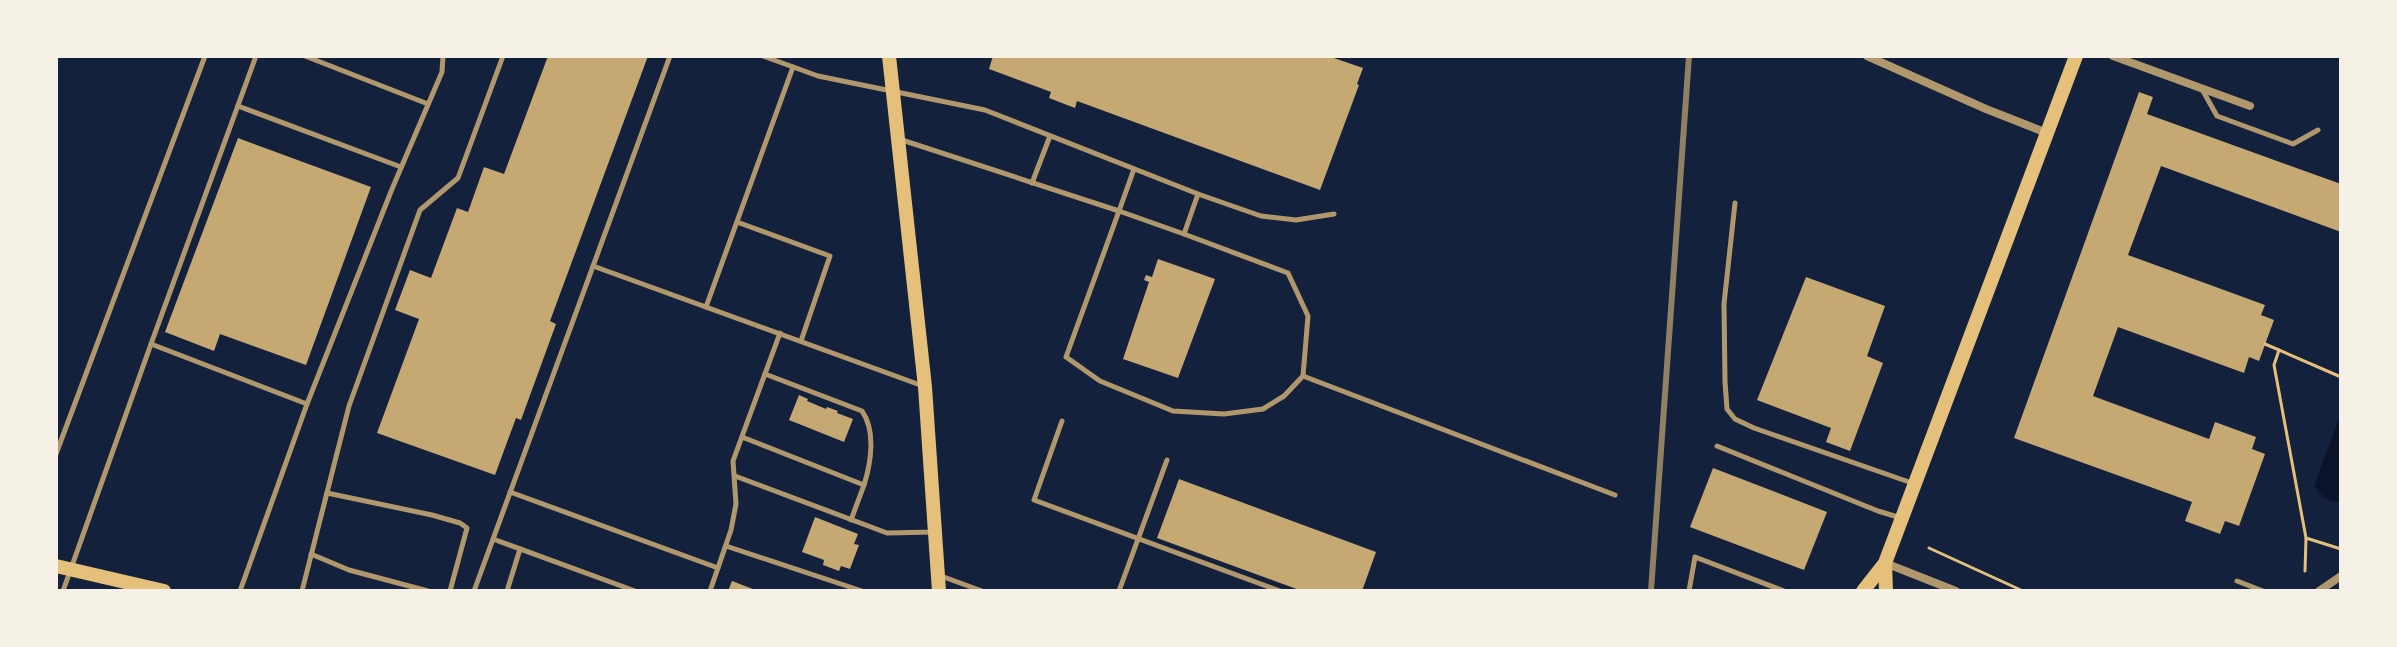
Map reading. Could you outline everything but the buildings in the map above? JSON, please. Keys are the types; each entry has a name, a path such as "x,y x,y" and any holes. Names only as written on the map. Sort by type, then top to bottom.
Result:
{"main road":[{"path":"889,56 925,387 939,591"},
{"path":"1863,591 1885,563 2076,56"},
{"path":"1885,563 1886,591"},
{"path":"63,568 164,591"}],"street":[{"path":"1867,56 2047,133"},
{"path":"2113,56 2250,106"},
{"path":"1885,563 1956,591"},
{"path":"2319,591 2341,576"}],"lane":[{"path":"56,454 205,56"},
{"path":"63,591 63,568 151,344 256,56"},
{"path":"305,56 428,104"},
{"path":"240,591 307,404 442,72 443,56"},
{"path":"302,591 349,406 420,210 458,178 503,56"},
{"path":"474,591 670,56"},
{"path":"763,56 818,76 985,110 1261,216 1296,220 1334,214"},
{"path":"706,307 793,67"},
{"path":"2202,88 2217,116 2267,135 2293,144 2318,130"},
{"path":"238,106 401,167"},
{"path":"1032,183 1050,136"},
{"path":"897,138 1119,211 1288,273 1308,316 1303,376 1284,396 1263,409 1224,414 1173,411 1100,381 1066,357 1119,211 1134,169"},
{"path":"1184,234 1198,194"},
{"path":"1735,203 1724,304 1727,409 1735,419 1754,428 1914,484"},
{"path":"737,222 830,256 801,341"},
{"path":"593,266 925,387"},
{"path":"710,591 731,530 736,504 733,461 780,333"},
{"path":"151,344 307,404"},
{"path":"765,374 862,411 869,422 870,467 851,520"},
{"path":"1303,376 1615,495"},
{"path":"1062,421 1034,500 1280,591"},
{"path":"742,437 864,485"},
{"path":"1717,446 1902,518"},
{"path":"1119,591 1167,460"},
{"path":"734,476 887,533 936,532"},
{"path":"510,492 718,568"},
{"path":"327,493 432,515 467,528 450,591"},
{"path":"493,539 635,591"},
{"path":"726,546 862,591"},
{"path":"507,591 520,549"},
{"path":"311,554 349,570 428,591"},
{"path":"1689,591 1695,557 1784,591"},
{"path":"938,575 982,591"},
{"path":"2237,581 2263,591"}],"path":[{"path":"2265,344 2341,377"},
{"path":"2279,350 2274,365 2306,538 2305,571"},
{"path":"2306,538 2341,549"},
{"path":"1929,548 2023,591"}],"water":[{"path":"2341,413 2341,502 2336,502 2325,498 2314,486"}],"railway":[{"path":"1651,591 1689,56"}]}
